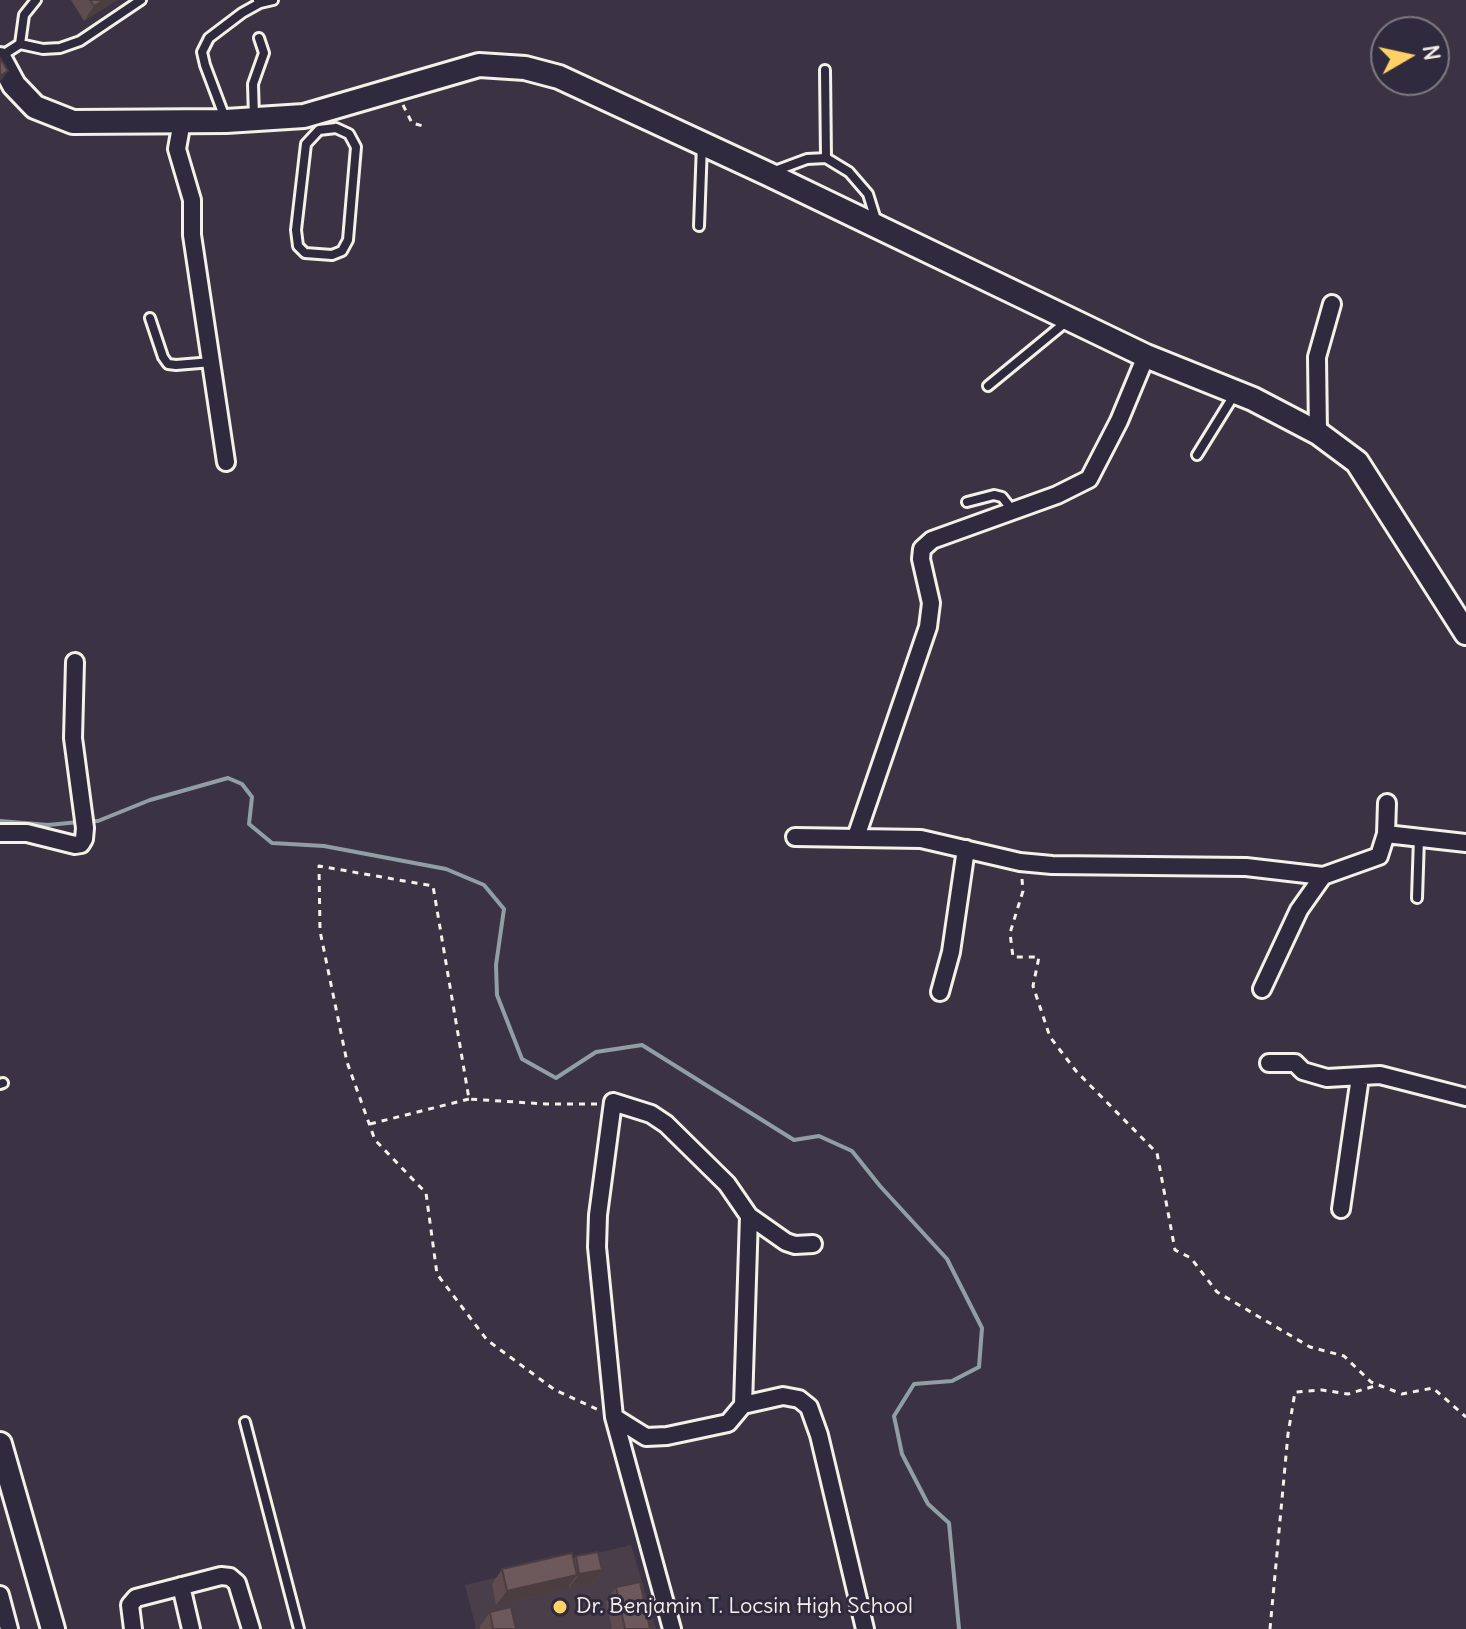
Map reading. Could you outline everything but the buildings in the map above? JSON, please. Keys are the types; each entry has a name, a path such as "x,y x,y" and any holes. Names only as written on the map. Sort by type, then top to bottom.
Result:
{"street":[{"path":"0,58 14,85 35,107 73,122 226,121 304,116 336,118 397,90 479,65 525,68 559,77 1146,356 1236,392 1318,433 1357,462 1466,633"},
{"path":"182,121 177,149 192,200 192,235 226,462"},
{"path":"1318,433 1317,357 1332,304"},
{"path":"856,837 928,627 931,603 921,559 922,549 932,540 1067,491 1089,479 1119,421 1146,356"},
{"path":"0,833 27,833 81,844 84,820 73,738 75,662"},
{"path":"795,837 921,839 1020,862 1052,865 1246,867 1323,876 1379,856 1386,834 1387,803"},
{"path":"1386,834 1466,843"},
{"path":"940,992 951,952 966,849"},
{"path":"1262,989 1299,910 1323,876"},
{"path":"1269,1063 1295,1063 1303,1071 1327,1078 1380,1075 1466,1097"},
{"path":"1341,1209 1360,1077"},
{"path":"672,1629 614,1417 597,1247 598,1215 613,1102 651,1114 666,1124 727,1184 749,1216 786,1242 813,1244"},
{"path":"743,1405 749,1216"},
{"path":"614,1417 646,1437 657,1437 690,1433 728,1423 743,1405 783,1396 799,1399 809,1407 819,1435 865,1629"},
{"path":"0,1444 53,1629"},
{"path":"133,1629 130,1605 136,1598 221,1576 230,1577 237,1583 251,1629"},
{"path":"181,1586 191,1629"},
{"path":"0,1595 9,1629"}],"lane":[{"path":"0,58 20,44 24,15 36,0"},
{"path":"20,44 43,49 60,48 80,41 141,0"},
{"path":"226,121 202,52 209,38 242,13 259,2 273,0"},
{"path":"254,119 253,84 264,53 259,38"},
{"path":"825,70 826,158"},
{"path":"336,118 356,147 348,240 342,251 332,255 305,253 298,246 296,230 306,144 336,118"},
{"path":"699,226 702,143"},
{"path":"768,174 807,159 826,158 849,172 868,194 878,227"},
{"path":"150,318 168,364 213,362"},
{"path":"988,386 1070,319"},
{"path":"1197,455 1236,392"},
{"path":"967,502 994,495 1002,497 1013,511"},
{"path":"1417,898 1419,837"},
{"path":"245,1422 299,1629"}],"path":[{"path":"397,90 412,123 423,126"},
{"path":"1020,862 1023,891 1010,933 1013,957 1039,957 1033,986 1050,1037 1076,1071 1157,1153 1175,1250 1191,1258 1217,1292 1310,1347 1344,1356 1371,1382 1402,1394 1433,1388 1466,1417"},
{"path":"469,1099 433,886 319,866 320,931 347,1062 375,1140 426,1193 437,1274 487,1340 555,1390 614,1417"},
{"path":"370,1124 469,1099 546,1104 613,1102"},
{"path":"1270,1629 1288,1434 1295,1392 1322,1390 1348,1394 1378,1385"}],"shaded area":[{"name":"Dr. Benjamin T. Locsin High School","path":"631,1545 656,1629 476,1629 465,1585"}],"waterway":[{"path":"88,821 98,821 150,800 228,778 242,784 252,797 249,824 272,843 324,846 446,869 484,885 504,909 496,965 497,995 522,1059 556,1078 596,1052 642,1045 794,1140 819,1136 852,1151 947,1259 982,1328 979,1367 952,1381 914,1384 894,1416 902,1454 928,1504 949,1523 959,1629"},
{"path":"0,821 48,825 79,822"}],"place":[{"name":"Dr. Benjamin T. Locsin High School","path":"560,1607"}]}
